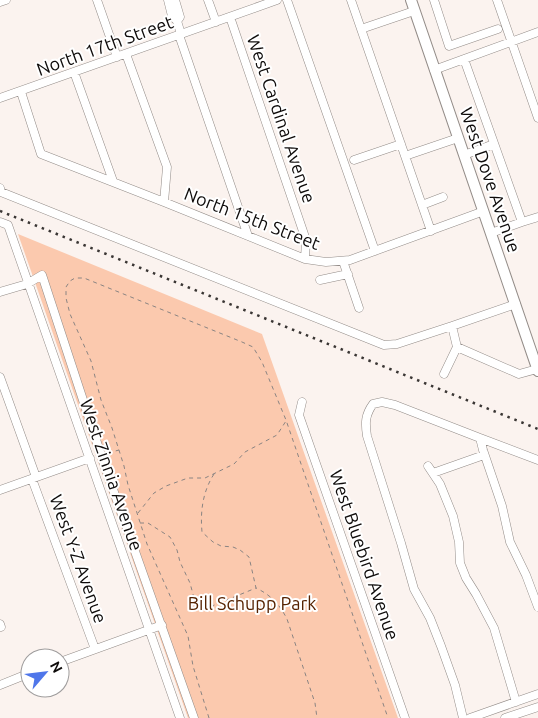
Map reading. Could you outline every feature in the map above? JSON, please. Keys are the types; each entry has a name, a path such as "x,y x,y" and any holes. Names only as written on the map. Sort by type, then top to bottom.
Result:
{"main road":[{"name":"West Dove Avenue","path":"411,0 537,365"}],"street":[{"path":"0,2 6,0"},
{"path":"97,0 117,57"},
{"path":"168,0 172,16 177,21 248,236"},
{"path":"174,0 180,17 177,21"},
{"path":"208,0 216,22"},
{"name":"North 17th Street","path":"0,98 277,0"},
{"path":"287,0 375,251"},
{"path":"351,0 431,230"},
{"path":"434,0 449,46 498,29"},
{"path":"497,0 538,118"},
{"path":"361,29 414,11"},
{"name":"West Cardinal Avenue","path":"230,17 306,240 305,260"},
{"path":"434,70 538,32"},
{"path":"472,38 478,54"},
{"path":"126,54 167,167 164,202"},
{"path":"464,59 522,222"},
{"path":"74,72 113,182"},
{"name":"North 15th Street","path":"21,92 41,154 305,260 326,262 343,260 375,251 484,212"},
{"path":"405,156 458,138"},
{"path":"354,160 401,144"},
{"path":"464,155 494,144"},
{"path":"0,188 2,192 36,206 384,345 397,344 516,304"},
{"path":"422,205 443,197"},
{"path":"491,234 538,216"},
{"name":"West Zinnia Avenue","path":"0,222 8,225 180,718"},
{"path":"343,260 358,308"},
{"path":"320,280 348,274"},
{"path":"0,292 27,284 42,275 101,454 194,718"},
{"path":"444,374 458,347 452,326"},
{"path":"458,347 519,374 537,365"},
{"name":"West Y-Z Avenue","path":"0,377 95,649"},
{"name":"West Bluebird Avenue","path":"302,402 299,414 405,718"},
{"path":"463,718 455,685 430,618 414,589 402,543 381,480 365,423 368,412 373,404 382,402 395,405 538,460"},
{"path":"480,438 502,506 510,542 538,606"},
{"path":"433,473 484,455"},
{"path":"0,490 90,458"},
{"path":"428,466 440,484 453,516 459,542 460,563 466,578 494,628 516,702"},
{"path":"70,658 162,625"},
{"path":"0,685 20,678"},
{"path":"470,718 538,694"},
{"path":"505,718 538,707"}],"path":[{"path":"210,718 193,666 188,636 147,544 119,450 101,400 91,360 70,314 66,287 75,278 84,278 253,348 262,362 286,420 388,718"},
{"path":"137,514 154,494 166,486 188,478 205,478 234,464 245,452 277,435 286,420"},
{"path":"101,454 119,450"},
{"path":"214,474 205,489 201,519 202,532 213,542 221,546 233,547 249,557 256,588 274,600 282,609 315,703 317,718"},
{"path":"140,523 148,523 170,537 190,583 194,598 205,607 212,606 256,588"}],"green space":[{"name":"Bill Schupp Park","path":"18,234 262,334 398,718 188,718"}],"railway":[{"path":"0,211 538,429"}]}
